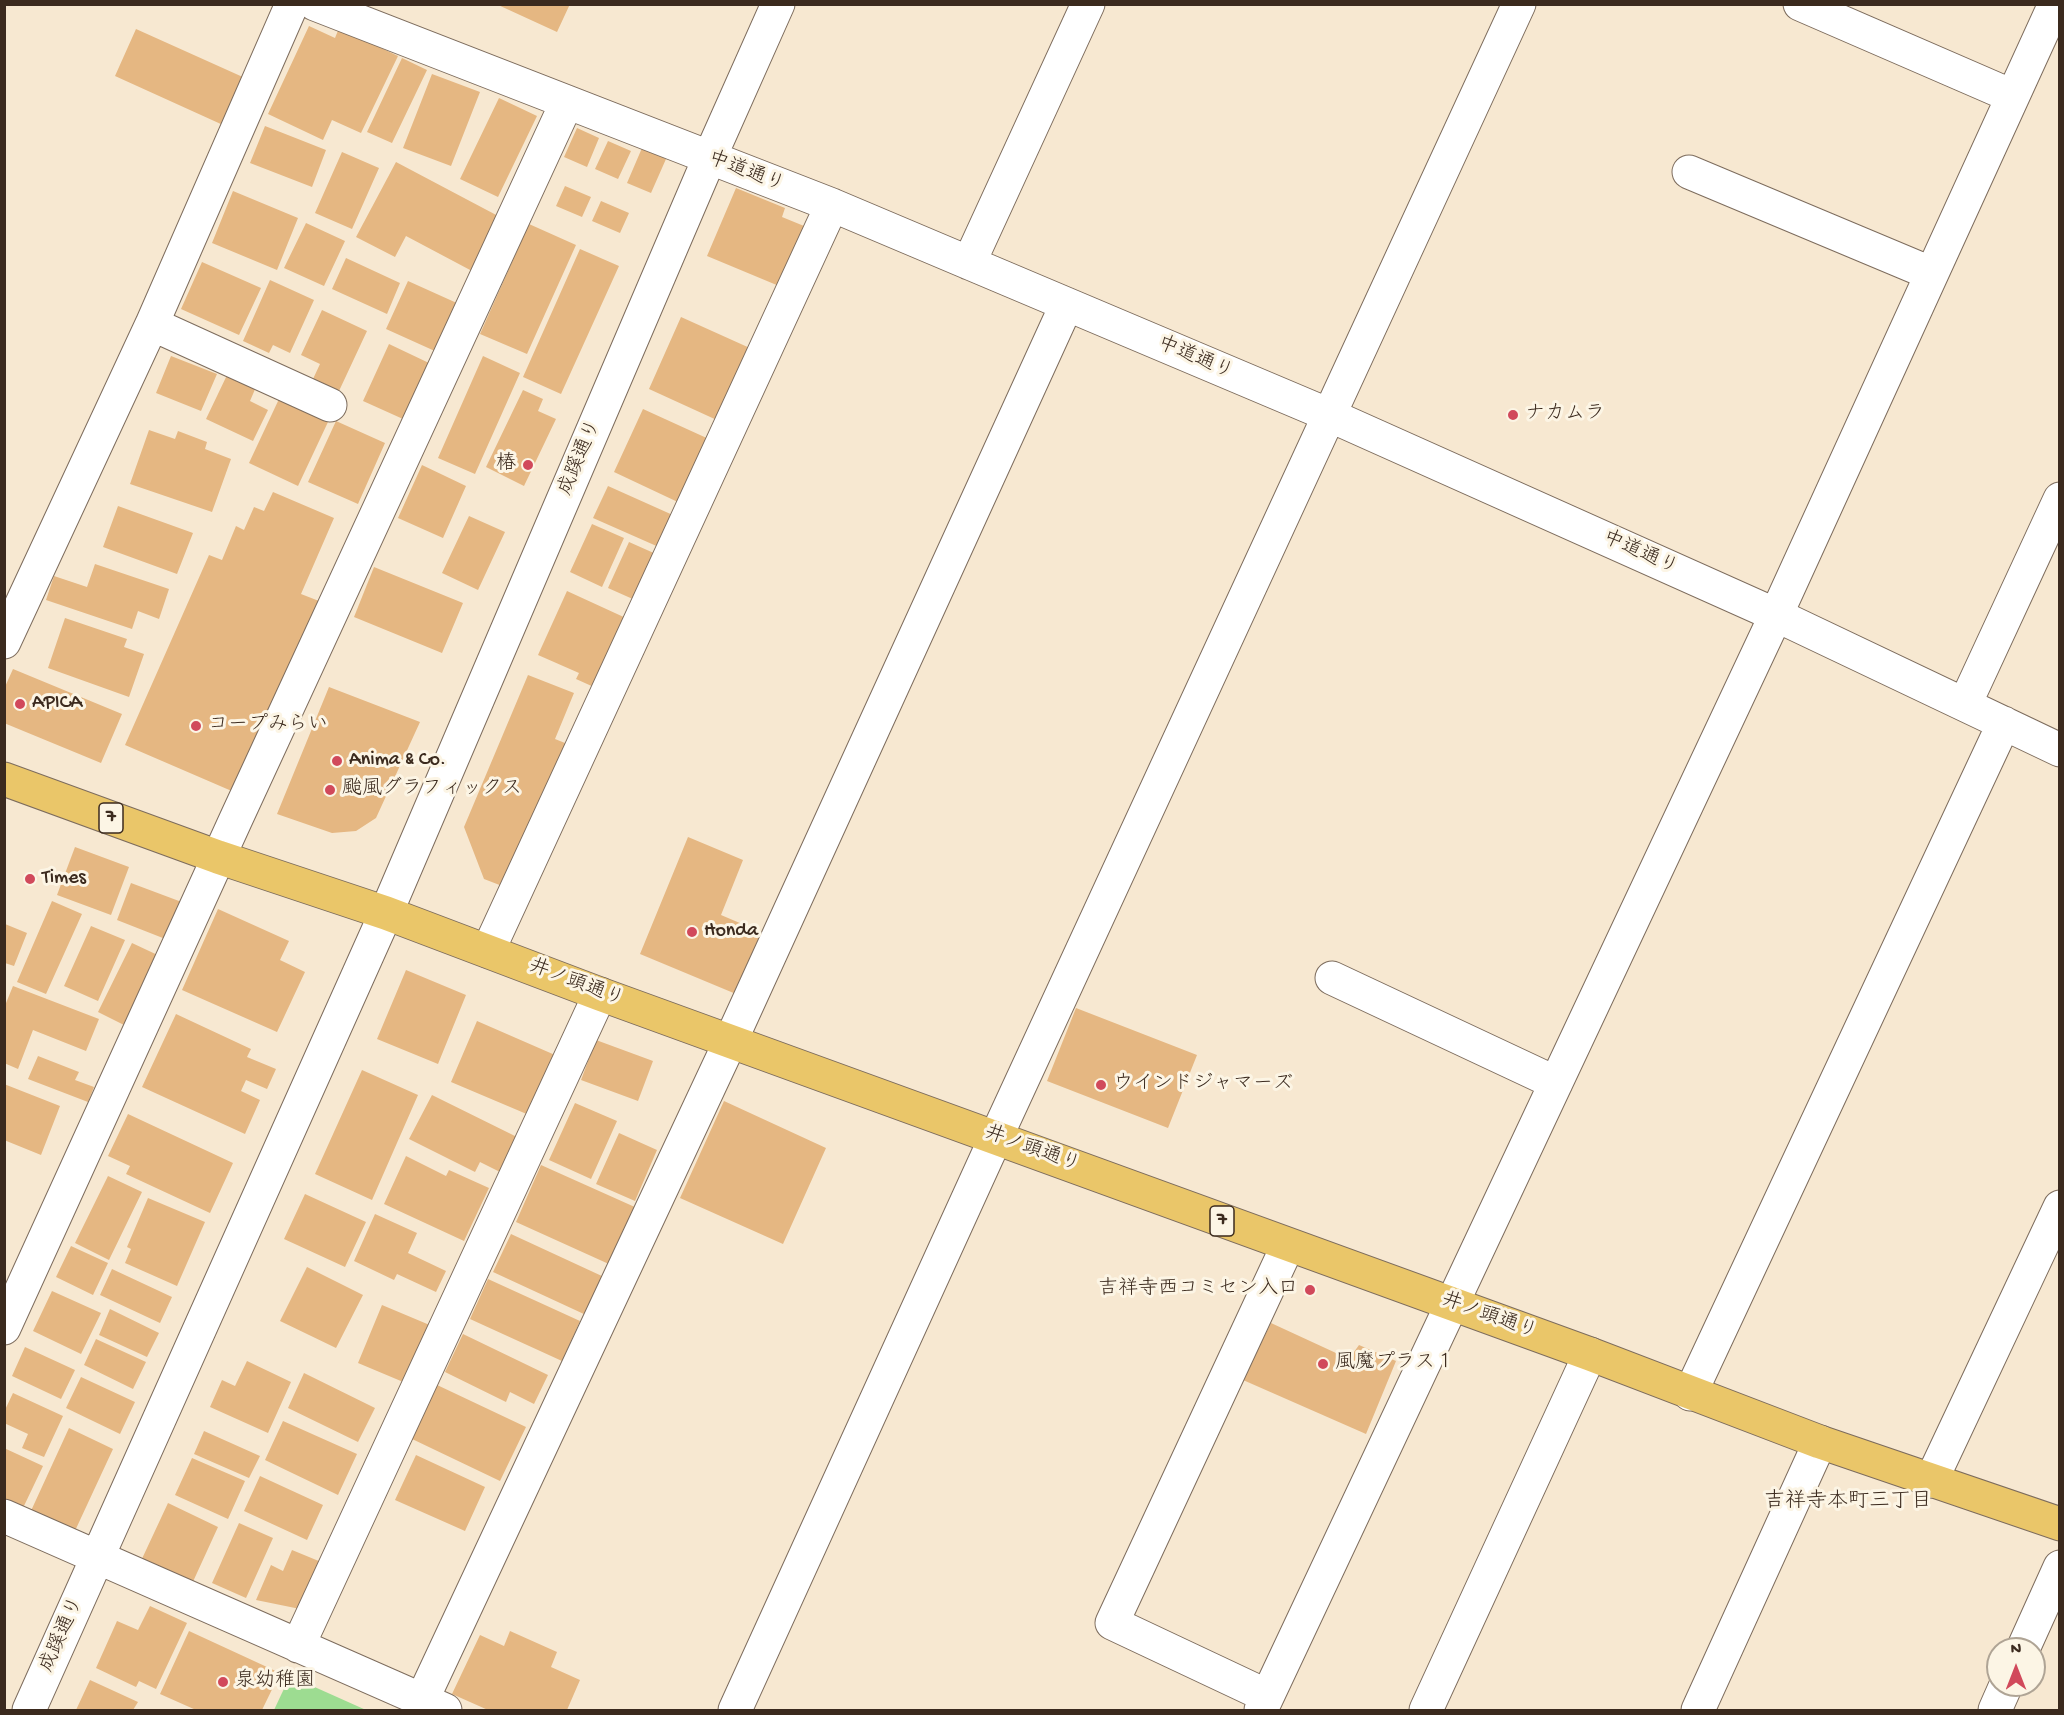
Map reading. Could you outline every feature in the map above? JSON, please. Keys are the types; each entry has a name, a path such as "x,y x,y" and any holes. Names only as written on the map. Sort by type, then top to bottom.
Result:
{"main road":[{"name":"井ノ頭通り","path":"4,779 218,857 488,951 600,994 1590,1354 1820,1442 2060,1524"}],"street":[{"path":"4,642 152,324 292,4"},
{"name":"中道通り","path":"315,4 832,205 1066,306 1329,415 1776,615 2060,750"},
{"name":"成蹊通り","path":"29,1710 386,914 709,159 778,4"},
{"path":"969,263 1088,4"},
{"path":"735,1710 996,1137 1519,4"},
{"path":"1800,4 2012,96"},
{"path":"1288,1245 1112,1623 1264,1703 1776,615 2012,96 2050,6"},
{"path":"4,1328 218,857 567,102"},
{"path":"1689,172 1930,273"},
{"path":"488,951 832,205"},
{"path":"4,1516 434,1706 731,1040 1066,306"},
{"path":"152,324 330,405"},
{"path":"1965,704 2060,499"},
{"path":"1690,1394 2004,723"},
{"path":"1332,978 1556,1083"},
{"path":"298,1646 600,994"},
{"path":"1931,1480 2060,1207"},
{"path":"1426,1710 1590,1354"},
{"path":"1698,1710 1820,1442"},
{"path":"2028,1637 2060,1567"}],"green space":[{"path":"290,1676 366,1710 274,1710"}],"building":[{"path":"496,4 570,4 557,32"},
{"path":"309,26 335,38 339,28 398,56 361,133 332,120 323,140 268,114"},
{"path":"136,29 245,78 223,125 115,76"},
{"path":"402,58 427,70 392,143 367,132"},
{"path":"432,74 480,92 451,166 403,148"},
{"path":"499,98 537,116 498,197 460,179"},
{"path":"265,126 326,150 312,187 250,163"},
{"path":"577,128 599,138 587,167 564,157"},
{"path":"608,141 631,151 618,179 595,169"},
{"path":"642,148 666,159 651,193 627,183"},
{"path":"342,152 379,168 352,229 315,213"},
{"path":"396,162 500,217 472,271 406,236 395,257 356,237"},
{"path":"565,186 591,197 582,217 556,206"},
{"path":"736,188 785,208 782,217 804,226 779,286 707,256"},
{"path":"233,191 298,218 277,270 212,243"},
{"path":"601,201 629,213 620,233 592,221"},
{"path":"306,223 345,241 324,286 284,268"},
{"path":"529,224 576,245 527,354 480,334"},
{"path":"580,249 619,266 561,394 523,377"},
{"path":"346,258 400,283 387,314 332,289"},
{"path":"202,262 261,288 239,335 181,309"},
{"path":"270,280 314,300 290,353 273,345 269,353 243,341"},
{"path":"408,281 459,304 437,352 386,329"},
{"path":"322,310 367,331 339,391 313,379 320,364 301,355"},
{"path":"681,317 752,349 719,421 649,389"},
{"path":"389,344 429,363 403,419 363,401"},
{"path":"171,356 217,374 201,411 156,393"},
{"path":"483,356 520,373 475,474 438,458"},
{"path":"228,373 256,387 250,401 268,410 253,441 206,419"},
{"path":"523,390 543,399 538,411 556,419 524,486 486,467"},
{"path":"279,399 328,422 298,486 249,463"},
{"path":"643,409 711,440 682,504 614,472"},
{"path":"336,421 385,443 358,504 308,482"},
{"path":"149,430 175,439 178,431 207,442 205,449 231,459 212,512 130,484"},
{"path":"422,465 466,486 443,538 398,518"},
{"path":"608,486 675,516 661,548 593,518"},
{"path":"273,492 334,518 301,594 319,601 234,792 125,745 209,555 222,560 236,526 244,530 254,507 264,511"},
{"path":"118,506 193,533 177,574 103,547"},
{"path":"469,516 505,532 478,590 442,573"},
{"path":"592,524 624,538 602,587 570,572"},
{"path":"629,542 656,554 635,600 608,588"},
{"path":"95,564 169,589 159,619 138,611 132,629 46,600 54,576 87,587"},
{"path":"374,567 463,603 442,653 354,617"},
{"path":"567,591 628,619 596,688 576,679 579,673 538,655"},
{"path":"65,618 127,639 124,647 144,654 129,697 48,668"},
{"path":"13,669 122,714 101,763 4,723 4,689"},
{"path":"528,675 574,693 555,739 570,745 510,889 484,879 464,827"},
{"path":"329,687 420,722 376,818 356,831 332,833 277,814"},
{"path":"688,837 743,860 721,915 761,932 736,994 640,954"},
{"path":"75,847 129,867 111,915 57,895"},
{"path":"131,883 187,904 173,942 117,920"},
{"path":"52,901 82,914 46,994 17,982"},
{"path":"218,909 289,941 280,960 305,972 277,1032 182,990"},
{"path":"5,924 27,933 14,966 5,963"},
{"path":"91,926 125,940 98,1001 64,986"},
{"path":"132,943 164,958 130,1028 98,1012"},
{"path":"406,970 466,995 438,1064 377,1039"},
{"path":"13,986 99,1019 86,1051 33,1030 18,1069 4,1063 4,1008"},
{"path":"1076,1008 1197,1055 1168,1128 1047,1081"},
{"path":"176,1014 251,1049 247,1057 276,1069 267,1089 246,1080 241,1091 260,1100 245,1134 142,1087"},
{"path":"477,1021 555,1055 529,1115 451,1082"},
{"path":"596,1040 653,1061 638,1101 581,1080"},
{"path":"38,1056 79,1072 75,1080 94,1087 88,1102 28,1079"},
{"path":"362,1070 418,1095 372,1200 315,1174"},
{"path":"4,1084 60,1106 41,1155 4,1140"},
{"path":"432,1095 519,1138 502,1173 480,1162 475,1172 409,1139"},
{"path":"724,1101 826,1148 783,1244 680,1198"},
{"path":"575,1103 617,1121 591,1179 549,1160"},
{"path":"128,1114 233,1163 210,1213 126,1174 130,1166 108,1156"},
{"path":"619,1133 657,1150 635,1201 596,1184"},
{"path":"406,1156 446,1176 449,1170 489,1188 464,1241 384,1204"},
{"path":"541,1165 637,1208 611,1265 516,1222"},
{"path":"108,1176 142,1192 109,1260 75,1243"},
{"path":"305,1194 366,1222 345,1267 284,1239"},
{"path":"148,1198 205,1222 177,1286 125,1263 131,1249 127,1247"},
{"path":"375,1214 417,1233 408,1253 446,1271 436,1292 397,1274 394,1280 354,1261"},
{"path":"511,1234 604,1277 586,1315 493,1272"},
{"path":"71,1246 108,1263 93,1295 56,1277"},
{"path":"307,1267 363,1295 336,1348 280,1321"},
{"path":"112,1269 172,1297 160,1323 100,1295"},
{"path":"488,1279 580,1321 562,1361 470,1319"},
{"path":"52,1291 101,1313 81,1354 33,1331"},
{"path":"382,1305 432,1326 408,1384 358,1363"},
{"path":"110,1309 159,1333 147,1357 99,1335"},
{"path":"1271,1323 1349,1359 1359,1345 1396,1361 1366,1434 1243,1380"},
{"path":"463,1334 548,1375 534,1404 510,1392 506,1402 445,1372"},
{"path":"96,1339 146,1362 133,1389 84,1365"},
{"path":"25,1347 75,1370 61,1399 12,1376"},
{"path":"247,1361 291,1382 268,1433 210,1407 222,1380 235,1386"},
{"path":"304,1373 375,1408 358,1442 288,1408"},
{"path":"81,1377 135,1402 120,1434 66,1408"},
{"path":"435,1384 526,1427 500,1481 410,1438"},
{"path":"13,1393 63,1416 44,1457 22,1448 28,1434 4,1423 4,1412"},
{"path":"283,1421 357,1454 338,1495 265,1460"},
{"path":"69,1428 113,1449 74,1533 30,1513"},
{"path":"204,1431 260,1456 249,1478 194,1454"},
{"path":"4,1448 43,1466 23,1508 4,1499"},
{"path":"416,1455 485,1487 465,1531 395,1500"},
{"path":"192,1458 245,1481 228,1519 175,1495"},
{"path":"260,1476 323,1505 307,1540 244,1511"},
{"path":"168,1503 218,1527 191,1586 140,1563"},
{"path":"239,1523 273,1538 246,1598 212,1583"},
{"path":"292,1550 326,1564 305,1610 256,1600 271,1565 283,1571"},
{"path":"150,1606 187,1623 156,1689 139,1681 136,1687 96,1668 117,1621 138,1630"},
{"path":"189,1631 280,1673 262,1710 196,1710 160,1694"},
{"path":"510,1631 557,1652 551,1667 580,1680 567,1710 488,1710 452,1694 480,1635 504,1646"},
{"path":"90,1680 138,1702 133,1710 76,1710"}],"place":[{"name":"ナカムラ","path":"1513,415"},
{"name":"椿","path":"528,465"},
{"name":"APICA","path":"20,704"},
{"name":"コープみらい","path":"196,726"},
{"name":"Anima & Co.","path":"337,761"},
{"name":"颱風グラフィックス","path":"330,790"},
{"name":"Times","path":"30,879"},
{"name":"Honda","path":"692,932"},
{"name":"ウインドジャマーズ","path":"1101,1085"},
{"name":"吉祥寺西コミセン入口","path":"1310,1290"},
{"name":"風魔プラス１","path":"1323,1364"},
{"name":"泉幼稚園","path":"223,1682"}],"district":[{"name":"吉祥寺本町三丁目","path":"1848,1503"}]}
